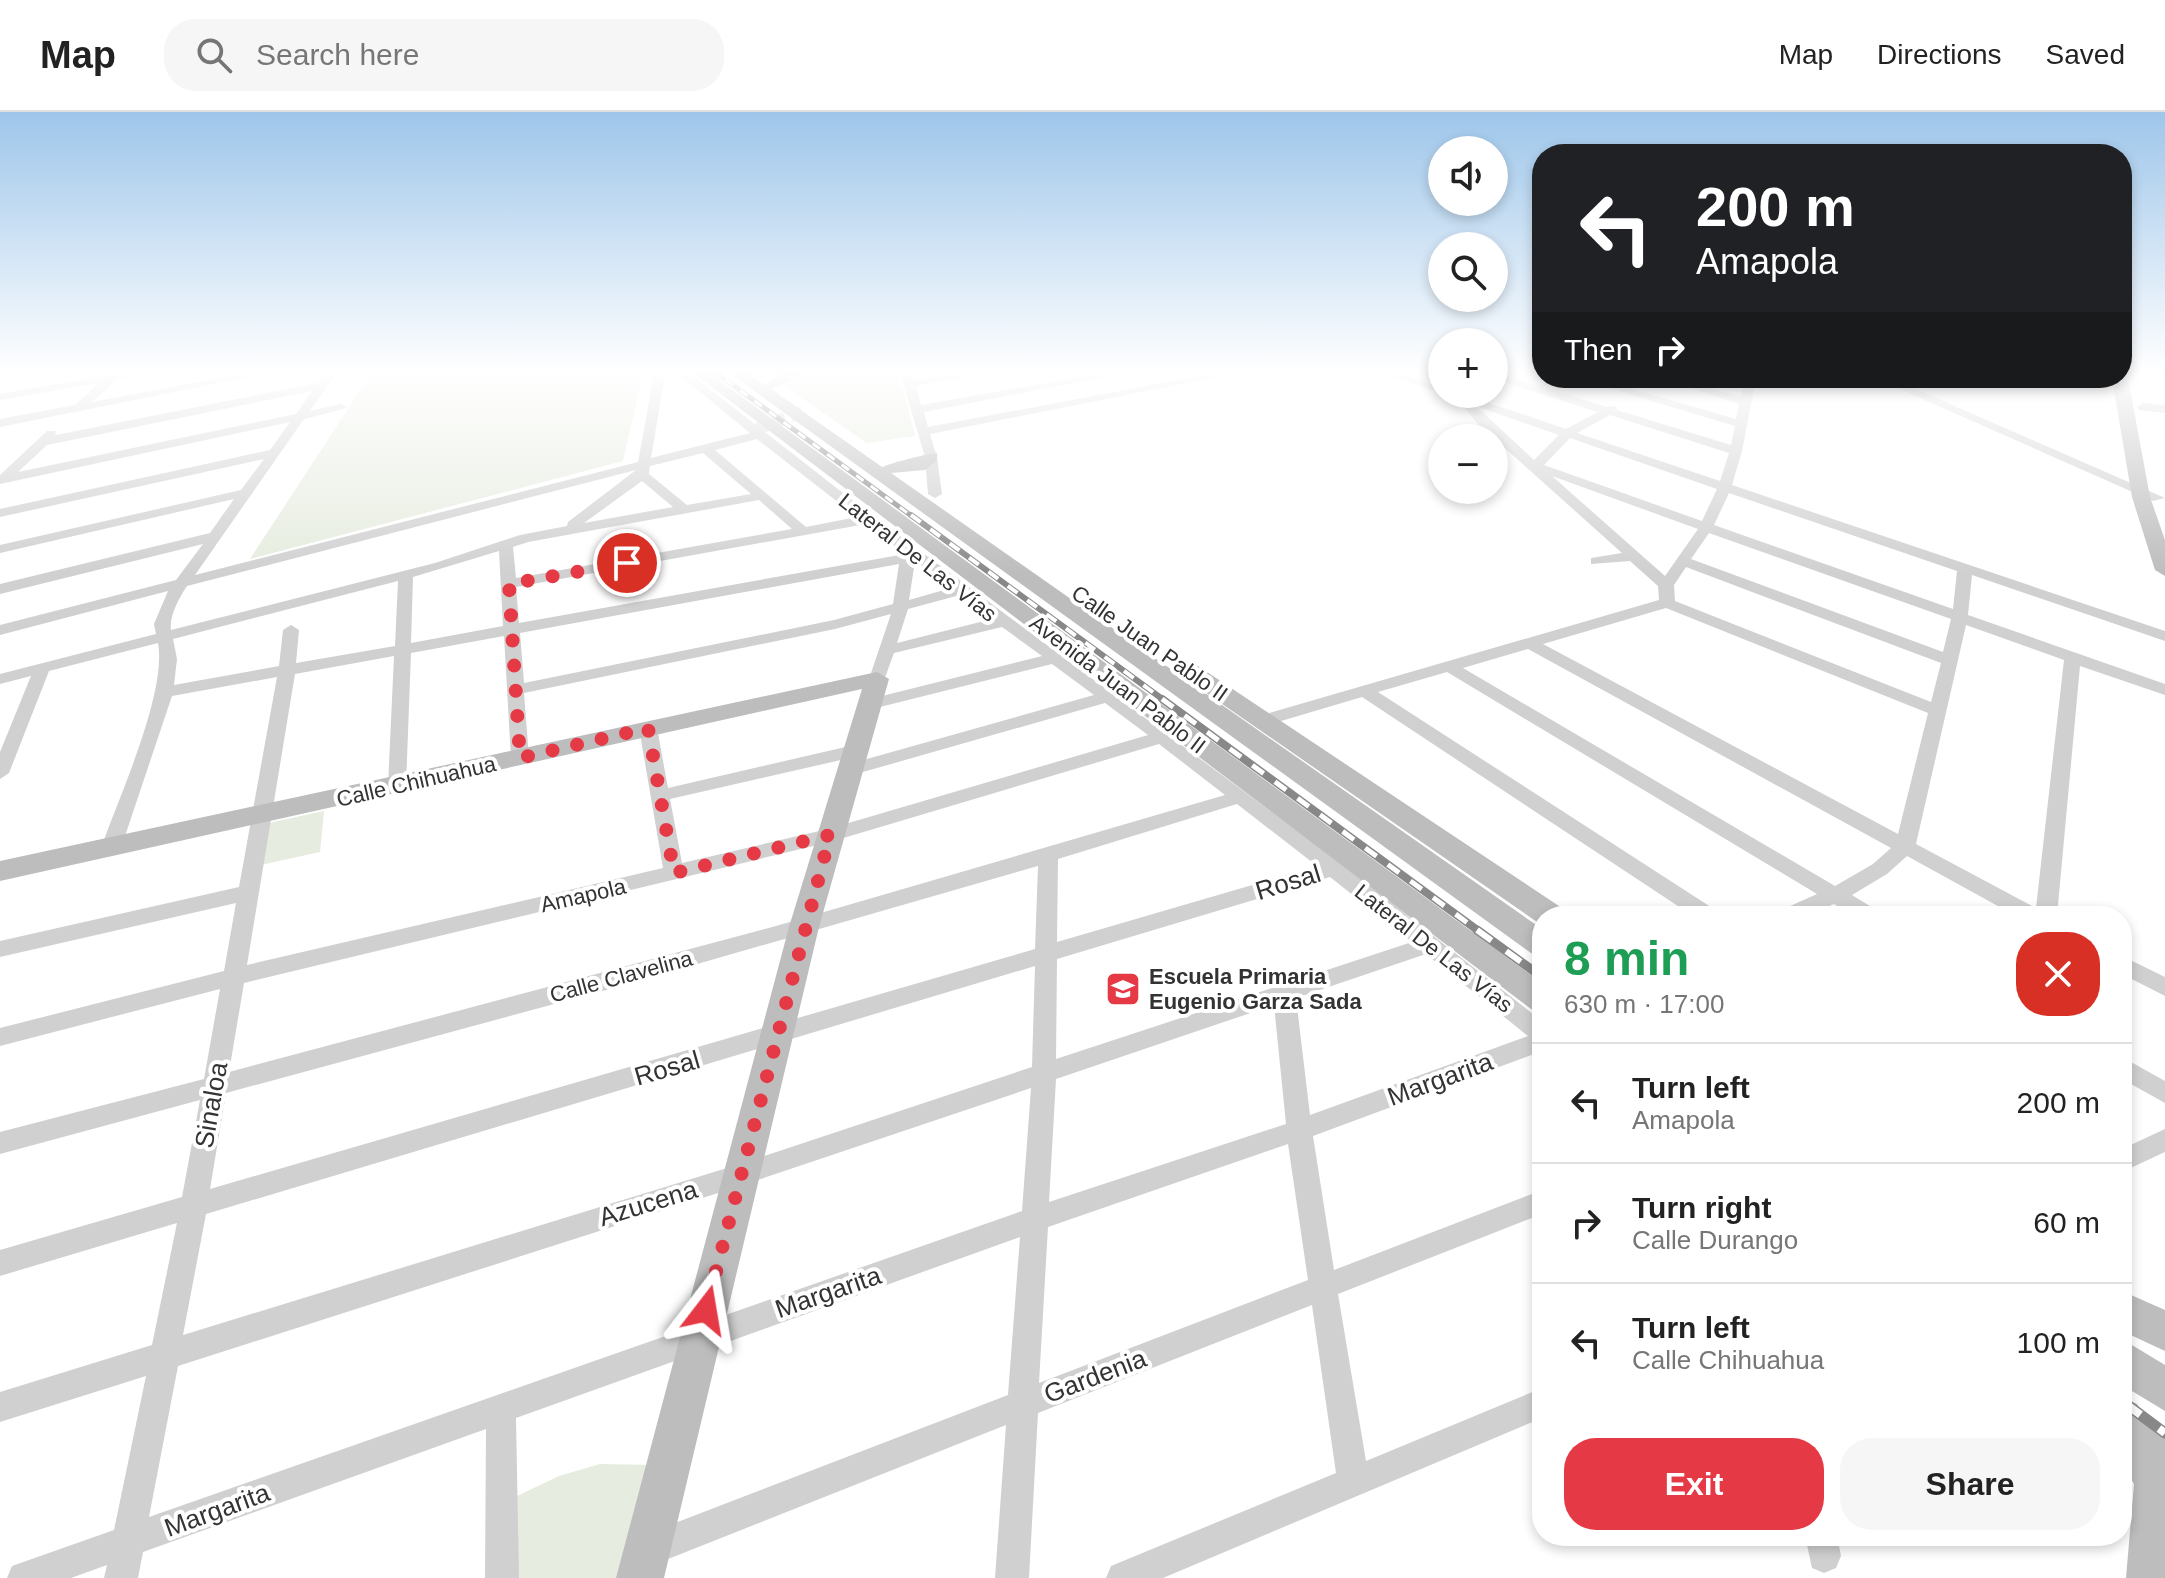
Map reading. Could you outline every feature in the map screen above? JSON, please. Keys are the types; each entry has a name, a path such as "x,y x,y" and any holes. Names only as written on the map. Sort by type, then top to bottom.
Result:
{"main road":[{"name":"Avenida Juan Pablo II","path":"785,437 1342,863 1532,993"},
{"name":"Avenida Juan Pablo II","path":"828,437 1532,938"},
{"name":"Calle Juan Pablo II","path":"847,437 935,494 1232,701 1265,720 1536,906"},
{"path":"2131,437 2149,494 2165,570"},
{"path":"2137,437 2146,441"},
{"path":"2146,437 2149,494 2165,518"},
{"path":"891,468 919,466 931,457"},
{"path":"644,1564 804,927 878,678"},
{"name":"Calle Chihuahua","path":"0,871 878,678"},
{"path":"1232,701 1332,798"},
{"path":"2132,1315 2165,1331"},
{"path":"2132,1367 2165,1390"},
{"path":"2132,1429 2162,1458 2150,1578"}],"street":[{"path":"1,480 47,437"},
{"path":"42,442 65,437"},
{"path":"1,480 202,437"},
{"path":"111,848 165,692 169,659 162,624 179,584 285,437"},
{"path":"570,528 644,469 648,437"},
{"path":"0,630 644,469 740,437"},
{"name":"Lateral De Las Vías","path":"763,437 872,519 911,558 1054,658 1238,797 1342,863 1430,944 1532,1026"},
{"path":"926,437 935,494"},
{"path":"1501,437 1633,556 1667,594 1936,710"},
{"path":"1535,466 1564,437"},
{"path":"1581,437 2165,636"},
{"path":"1693,437 1736,451"},
{"path":"1265,720 1531,644 1667,594 1707,525 1725,486 1739,437"},
{"path":"2018,437 2149,494"},
{"path":"706,449 803,531"},
{"path":"0,513 274,453"},
{"path":"1535,466 2165,690"},
{"path":"644,469 685,510"},
{"path":"0,549 245,493"},
{"path":"0,679 570,528 761,496"},
{"path":"509,584 872,519"},
{"path":"0,589 212,537"},
{"path":"506,545 518,689 520,758"},
{"path":"1596,561 1633,556"},
{"path":"165,692 911,558 900,609 878,678"},
{"path":"1684,561 1949,660"},
{"path":"1810,906 1833,896 1897,856 1905,846 1960,616 1965,568"},
{"path":"397,786 406,573"},
{"path":"518,689 900,609 959,591"},
{"path":"878,678 1001,622"},
{"name":"Sinaloa","path":"121,1578 194,1206 259,816 287,670 291,630"},
{"path":"1531,644 2015,906"},
{"path":"2047,906 2073,657"},
{"name":"Calle Chihuahua","path":"878,678 1054,658"},
{"path":"1450,667 1852,906"},
{"path":"0,773 35,693 42,668"},
{"path":"1364,691 1694,906"},
{"path":"662,795 852,761 1107,697"},
{"path":"648,728 674,873"},
{"name":"Amapola","path":"0,1037 233,977 830,835 1162,737"},
{"name":"Calle Clavelina","path":"0,1143 804,927 1048,858 1238,797"},
{"path":"1012,1578 1032,1220 1044,1070 1048,858"},
{"name":"Rosal","path":"0,1263 776,1037 1342,863"},
{"path":"0,949 246,893"},
{"name":"Azucena","path":"0,1407 740,1175 1044,1070 1284,995 1430,944"},
{"path":"2132,969 2165,987"},
{"path":"1284,995 1299,1130 1353,1481"},
{"name":"Margarita","path":"24,1578 1032,1220 1299,1130 1532,1045"},
{"path":"2132,1073 2165,1093"},
{"path":"2132,1156 2165,1140"},
{"name":"Gardenia","path":"644,1564 1022,1404 1532,1206"},
{"path":"1123,1578 1532,1407"},
{"path":"501,1408 502,1578"}],"shaded area":[{"path":"329,437 628,437 623,461 250,559"},
{"path":"859,437 905,437 867,443"},
{"path":"324,811 320,852 256,866 263,827"},
{"path":"600,1464 655,1465 625,1578 515,1578 511,1499 559,1476"}],"railway":[{"path":"804,437 913,517"},
{"path":"911,515 1165,701"},
{"path":"1162,699 1480,932"},
{"path":"1477,930 1532,970"},
{"path":"2132,1408 2165,1433"}],"place":[{"name":"Escuela Primaria Eugenio Garza Sada","path":"1123,989"}],"route":[{"path":"627,563 509,584 520,758 648,728 674,873 830,835 706,1310"}]}
